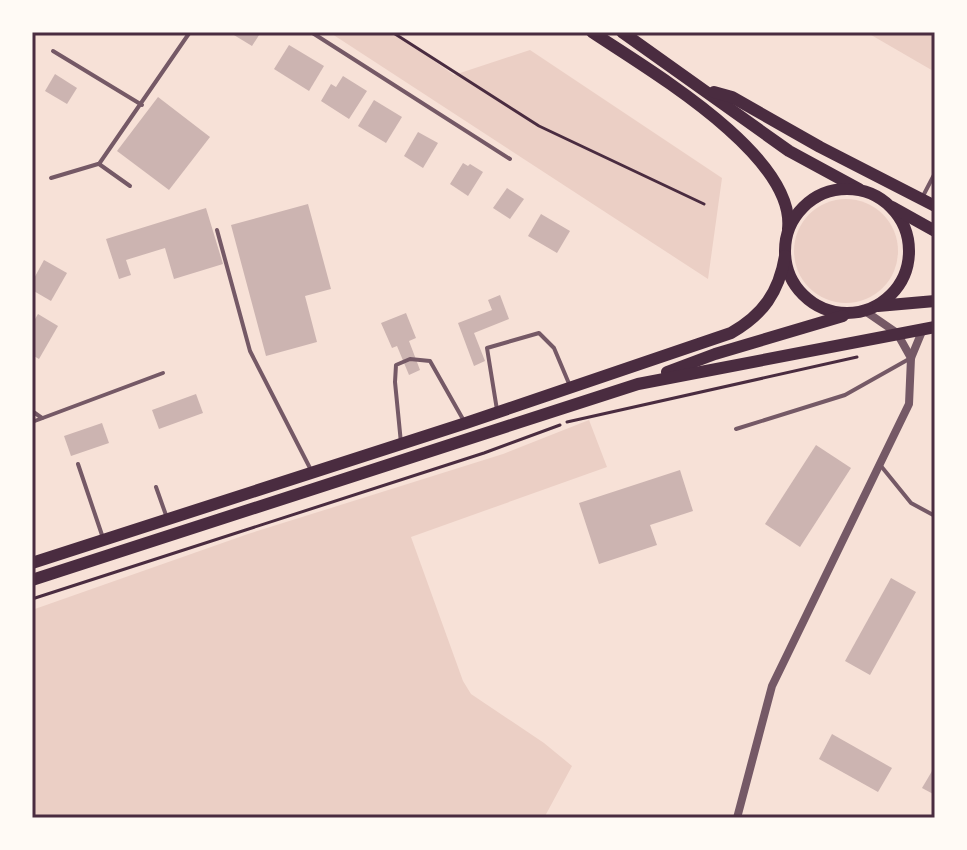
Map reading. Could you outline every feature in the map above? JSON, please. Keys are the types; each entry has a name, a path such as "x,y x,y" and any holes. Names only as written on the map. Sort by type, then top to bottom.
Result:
{"main road":[{"path":"32,563 696,346 731,333 762,311 775,290 785,256 789,220 782,192 759,160 709,114 592,32"},
{"path":"622,32 789,151 935,231"},
{"path":"704,88 732,97 820,147 935,206"},
{"path":"787,234 805,206 823,194 845,190 867,193"},
{"path":"32,580 638,384 715,354 864,310 899,284 907,264 905,231 886,204"},
{"path":"785,256 791,277 803,295 832,311 935,301"},
{"path":"638,384 929,328"}],"street":[{"path":"864,310 897,333 911,358"},
{"path":"737,818 772,686 909,404 911,358 929,328"}],"lane":[{"path":"51,178 99,164 190,32"},
{"path":"311,32 510,159"},
{"path":"53,51 142,105"},
{"path":"99,164 130,186"},
{"path":"922,198 935,173"},
{"path":"217,230 250,351 313,472"},
{"path":"497,413 487,348 539,333 554,348 571,388"},
{"path":"736,429 845,395 911,358"},
{"path":"401,444 396,365 410,359 430,361 466,423"},
{"path":"32,422 163,373"},
{"path":"32,411 42,418"},
{"path":"78,464 104,539"},
{"path":"881,466 911,503 935,516"},
{"path":"156,487 167,519"}],"path":[{"path":"392,32 539,126 704,204"},
{"path":"32,599 484,453 564,423 869,355"}],"shaded area":[{"path":"329,32 393,32 454,75 530,50 722,178 708,279"},
{"path":"866,32 935,32 935,72"},
{"path":"846,199 866,203 883,214 894,231 898,251 894,271 883,288 866,299 846,303 826,299 809,288 798,271 794,251 798,231 809,214 826,203"},
{"path":"589,420 607,467 411,537 463,681 471,694 544,743 572,766 544,818 32,818 32,610 248,534 503,454"}],"building":[{"path":"229,32 261,32 252,46"},
{"path":"289,45 324,66 309,91 274,69"},
{"path":"55,74 77,88 67,104 45,91"},
{"path":"343,76 367,91 349,119 321,101 331,84 336,87"},
{"path":"158,97 210,137 169,190 117,151"},
{"path":"374,100 402,117 386,143 358,126"},
{"path":"418,132 438,143 423,168 404,156"},
{"path":"463,163 483,172 468,196 450,184"},
{"path":"507,188 524,199 510,219 493,208"},
{"path":"308,204 331,289 305,296 317,342 266,356 231,225"},
{"path":"206,208 223,264 174,279 165,248 126,260 131,275 119,279 106,239"},
{"path":"541,214 570,231 557,253 528,236"},
{"path":"44,260 67,273 51,301 32,290 32,282"},
{"path":"500,295 509,319 474,333 485,361 474,366 458,323 492,310 488,300"},
{"path":"406,313 416,338 409,341 420,370 409,375 397,346 392,348 381,323"},
{"path":"38,314 58,326 39,359 32,355 32,324"},
{"path":"196,394 203,413 159,429 152,410"},
{"path":"102,423 109,443 71,456 64,436"},
{"path":"816,445 851,468 800,547 765,524"},
{"path":"680,470 693,511 650,525 657,545 599,564 579,503"},
{"path":"891,578 916,592 870,675 845,661"},
{"path":"832,734 892,768 878,792 819,759"},
{"path":"935,766 935,795 922,788"}]}
